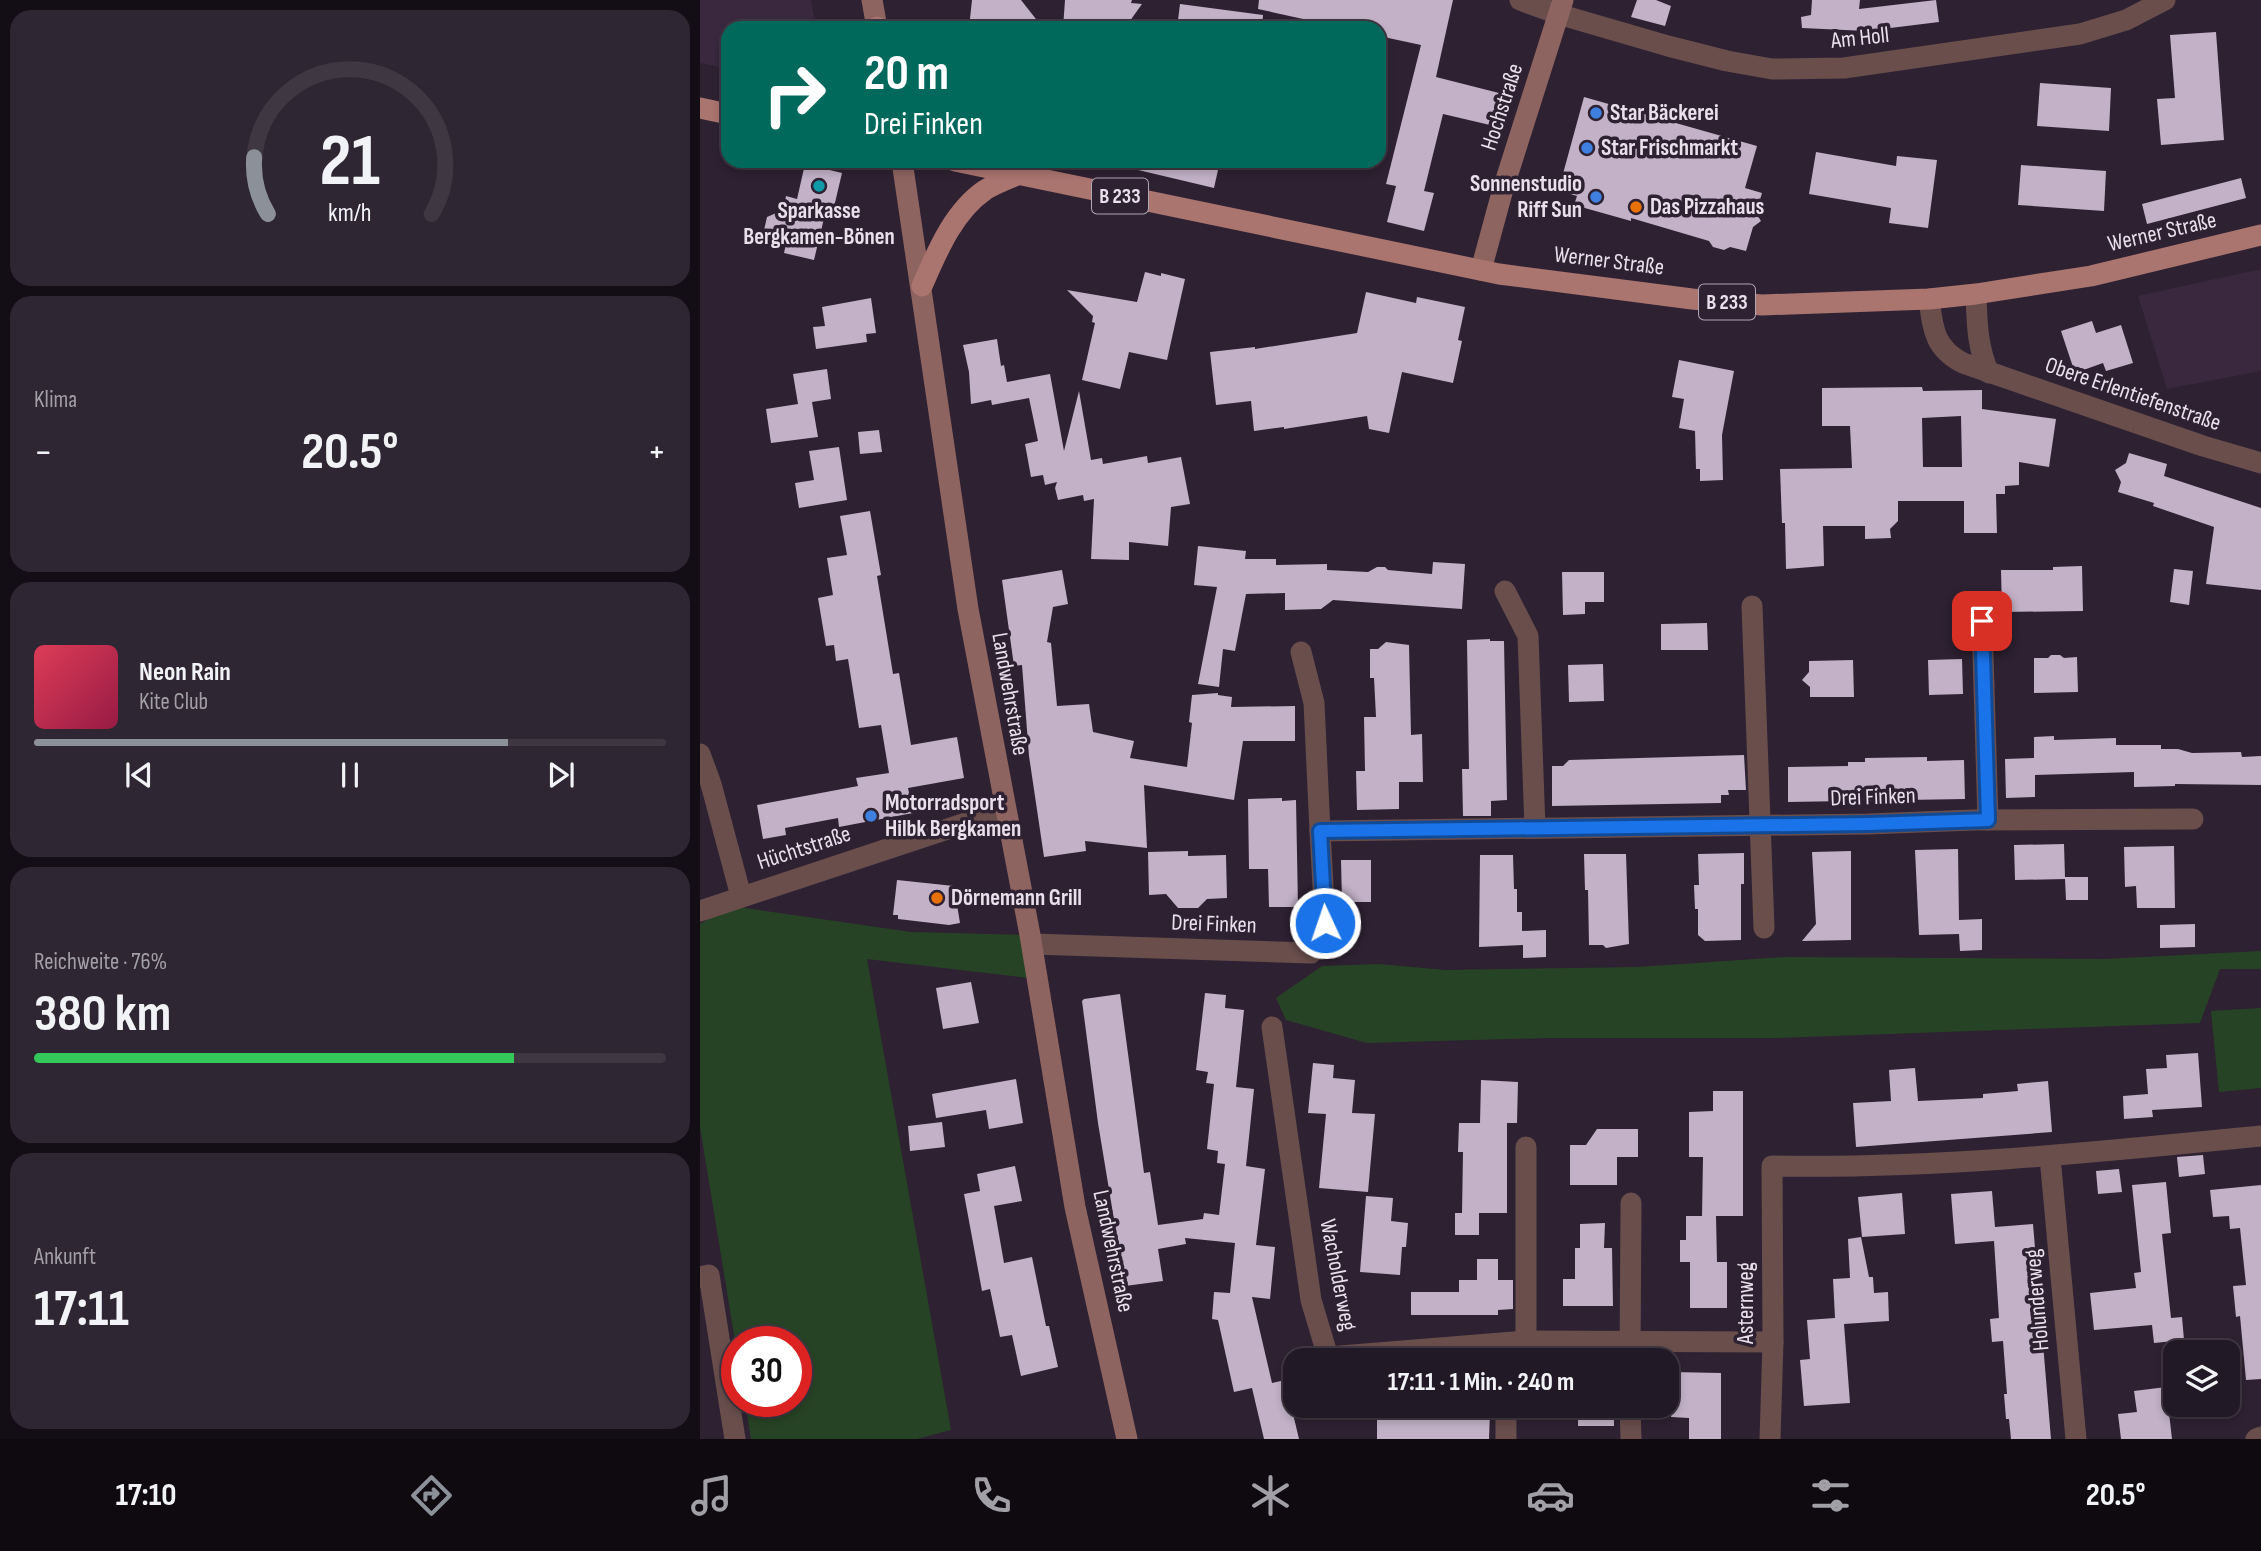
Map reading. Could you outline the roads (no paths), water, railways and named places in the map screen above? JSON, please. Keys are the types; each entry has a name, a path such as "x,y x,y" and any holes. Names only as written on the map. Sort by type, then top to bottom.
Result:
{"main road":[{"path":"872,0 876,21"},
{"name":"Hochstraße","path":"1481,270 1503,189 1561,7"},
{"path":"700,108 721,112"},
{"name":"Landwehrstraße","path":"903,168 960,561 1031,944 1075,1207 1127,1439"},
{"name":"Werner Straße","path":"994,168 1481,270 1692,299 1762,305 1929,299 1976,294 2091,276 2261,235"},
{"path":"1013,168 1021,173"},
{"path":"922,285 942,242 962,212 985,190 1021,173"}],"street":[{"name":"Am Holl","path":"1520,0 1561,7 1692,52 1772,69 1844,68 2080,34 2126,20 2165,0"},
{"path":"1976,294 1978,335 1982,358 1989,373"},
{"name":"Obere Erlentiefenstraße","path":"1929,299 1933,326 1940,347 1950,357 1989,373 2203,446 2261,463"},
{"path":"1505,591 1528,636 1535,828"},
{"path":"1752,606 1764,928"},
{"path":"1982,621 1988,820"},
{"name":"Drei Finken","path":"1031,944 1311,953 1325,923 1314,703 1300,652"},
{"path":"700,754 711,784 741,896"},
{"name":"Hüchtstraße","path":"700,911 1005,810"},
{"name":"Drei Finken","path":"1320,831 2193,819"},
{"name":"Wacholderweg","path":"1272,1027 1311,1300 1325,1348"},
{"path":"2050,1157 2261,1136"},
{"path":"1512,1348 1526,1146"},
{"name":"Asternweg","path":"1770,1439 1773,1342 1772,1166 1836,1168 2050,1157"},
{"name":"Holunderweg","path":"2050,1157 2076,1439"},
{"path":"1629,1348 1631,1203"},
{"path":"700,1277 709,1275 735,1439"},
{"name":"Wacholderweg","path":"1665,1348 1773,1342"},
{"path":"1506,1418 1506,1439"},
{"path":"1630,1418 1631,1439"}],"place":[{"name":"Star Bäckerei","path":"1596,113"},
{"name":"Star Frischmarkt","path":"1587,148"},
{"name":"Sparkasse Bergkamen-Bönen","path":"819,186"},
{"name":"Sonnenstudio Riff Sun","path":"1596,197"},
{"name":"Das Pizzahaus","path":"1636,207"},
{"name":"Motorradsport Hilbk Bergkamen","path":"871,816"},
{"name":"Dörnemann Grill","path":"937,898"}]}
